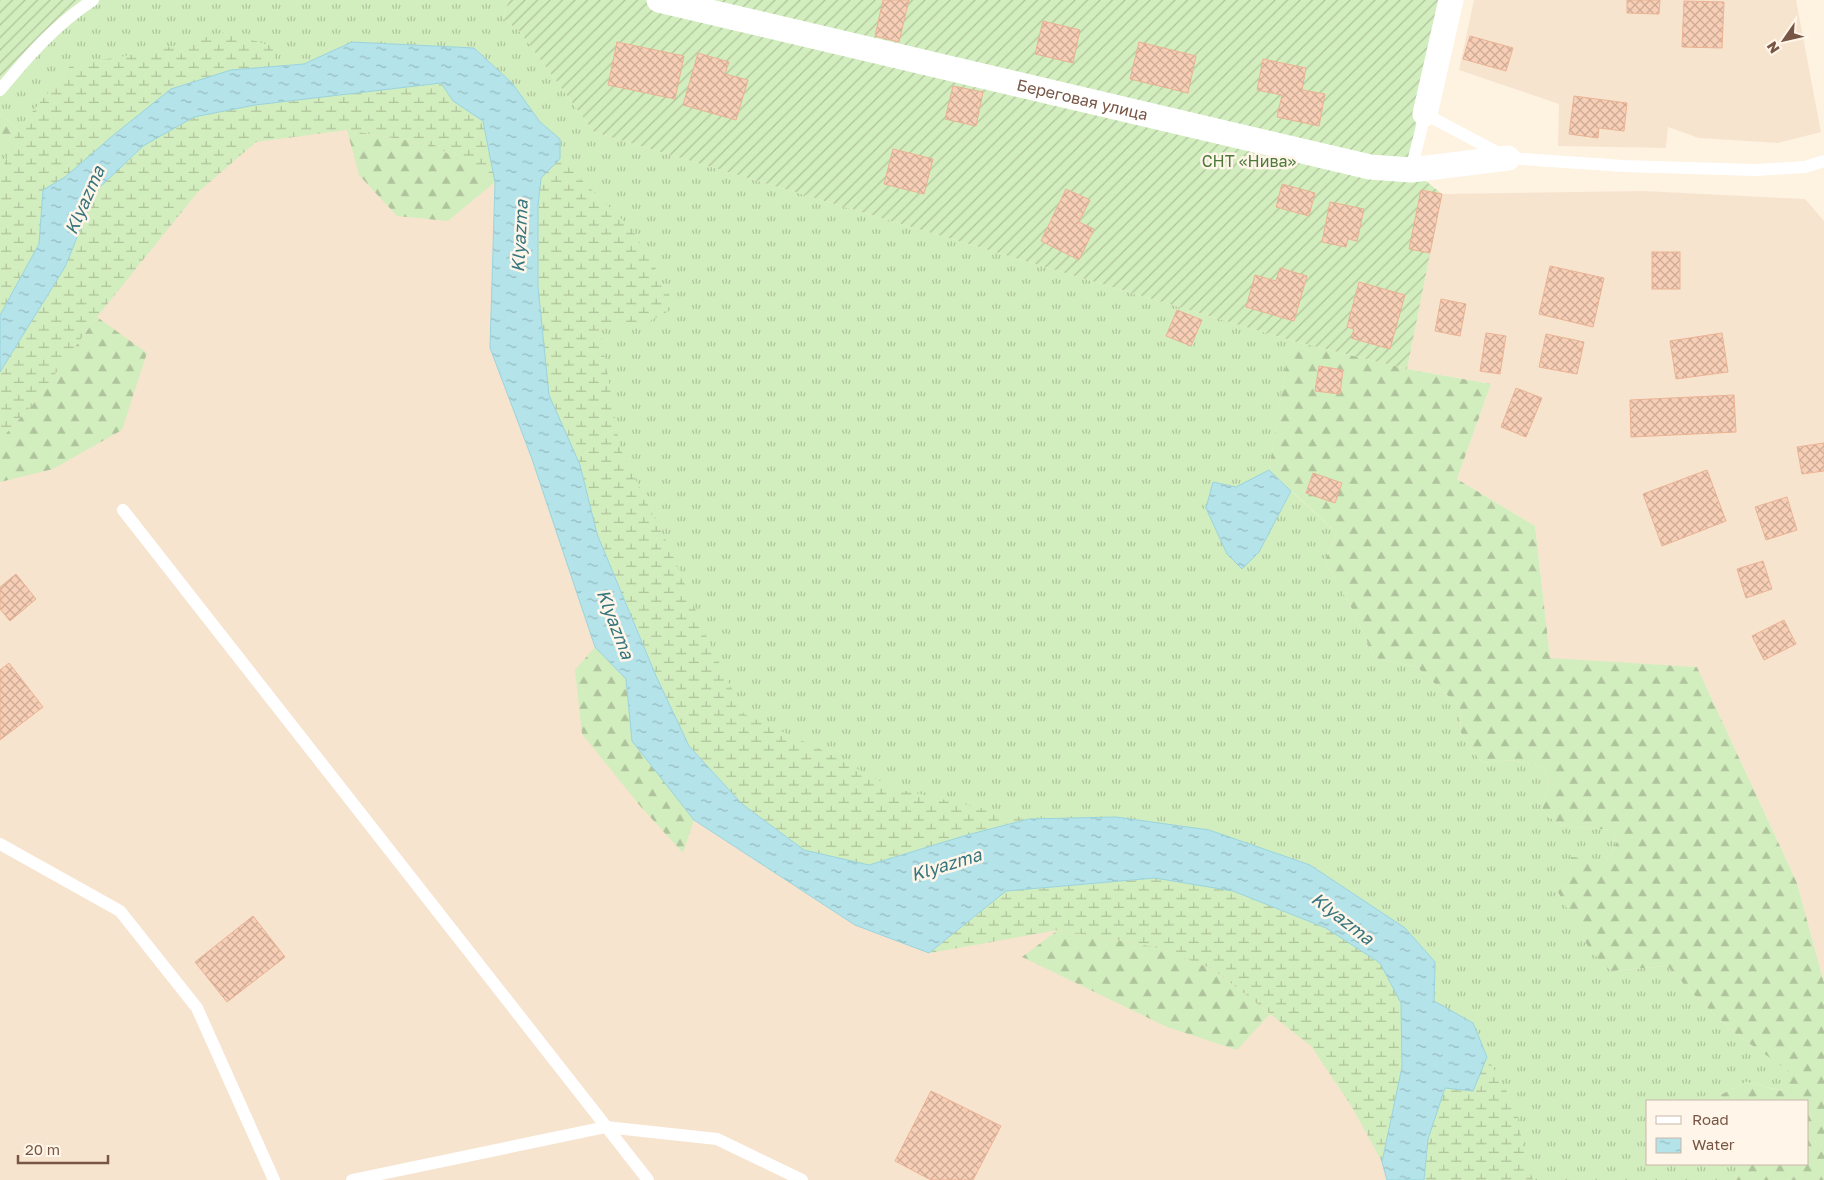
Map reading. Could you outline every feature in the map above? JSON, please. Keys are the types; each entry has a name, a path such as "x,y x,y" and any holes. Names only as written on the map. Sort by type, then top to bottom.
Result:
{"street":[{"name":"Береговая улица","path":"659,0 1370,167 1411,170 1508,158"},
{"path":"1425,114 1450,0"}],"lane":[{"path":"0,90 27,57 52,32 71,14 93,0"},
{"path":"1411,170 1425,114 1508,158 1623,166 1756,170 1805,167 1824,161"},
{"path":"123,510 648,1180"},
{"path":"0,844 120,911 197,1008 274,1180"},
{"path":"352,1180 606,1127 717,1139 802,1180"}],"shaded area":[{"path":"1474,0 1796,0 1821,132 1778,143 1699,138 1668,127 1666,148 1558,146 1559,104 1459,70"},
{"path":"441,83 495,182 490,349 532,459 694,820 855,925 1006,891 1326,928 1387,1180 0,1180 0,372 96,191"},
{"path":"1643,191 1805,199 1824,221 1824,983 1797,883 1697,667 1550,659 1535,526 1457,479 1491,384 1407,369 1442,194"}],"green space":[{"path":"0,0 93,0 0,90"},
{"path":"93,0 509,0 503,18 520,32 594,132 1293,341 1287,360 1269,470 1236,487 1213,482 1259,552 1291,491 1337,533 1325,561 1351,607 1375,658 1417,667 1460,707 1461,733 1482,763 1512,760 1540,766 1551,782 1542,809 1558,825 1611,830 1618,840 1607,860 1611,971 1667,966 1700,1001 1737,1035 1790,1071 1783,1091 1746,1082 1720,1095 1723,1100 1646,1100 1646,1165 1740,1165 1734,1180 1424,1180 1473,1023 1434,1001 1435,962 1405,928 1310,865 1209,830 1116,817 1029,819 804,850 549,395 560,139 540,122 512,83 474,48 352,42 304,64 231,70 65,177 0,315 0,150 18,129 0,114 0,90"},
{"name":"СНТ «Нива»","path":"509,0 1451,0 1411,169 1442,194 1407,369 1293,341 594,132 520,32 503,18"},
{"path":"226,32 272,46 276,66 231,70 171,89 65,177 43,190 39,244 0,315 0,175 18,129 71,65 154,51"},
{"path":"441,83 453,101 483,121 495,182 434,145 347,130 256,142 197,193 97,317 33,404 0,440 0,372 65,267 96,191 143,146 193,117 255,105"},
{"path":"0,114 18,129 0,150"},
{"path":"347,130 434,145 495,182 448,221 397,216 359,175"},
{"path":"560,159 632,229 676,307 648,322 599,324 620,448 672,553 707,638 744,714 824,751 893,788 1029,819 967,835 869,865 804,850 742,804 689,746 656,676 597,534 580,465 549,395 538,287 538,206 541,178"},
{"path":"97,317 147,353 122,430 53,469 0,482 0,440 33,404"},
{"path":"1293,341 1407,369 1491,384 1457,479 1535,526 1550,658 1697,667 1797,883 1824,983 1824,1180 1734,1180 1740,1165 1809,1165 1809,1100 1723,1100 1720,1095 1746,1082 1782,1091 1789,1071 1737,1035 1700,1001 1667,966 1611,971 1590,950 1558,892 1571,857 1607,860 1618,840 1611,830 1558,825 1542,809 1551,782 1540,766 1512,760 1482,763 1461,733 1460,707 1417,667 1375,658 1351,607 1325,561 1337,533 1269,470 1287,359"},
{"path":"595,647 626,679 632,741 694,820 683,853 641,807 582,734 575,670"},
{"path":"1155,878 1233,891 1326,928 1380,963 1401,1003 1402,1067 1382,1162 1352,1107 1311,1046 1213,969 1155,947 1058,930 930,953 1006,891"},
{"path":"1058,930 1155,947 1213,969 1270,1014 1237,1050 1167,1027 1022,957"},
{"path":"1487,1057 1516,1108 1525,1158 1533,1180 1424,1180 1428,1139 1445,1087 1473,1091"}],"water":[{"name":"Klyazma","path":"352,42 474,48 512,83 540,122 560,139 560,159 541,178 538,206 538,287 549,395 580,465 597,534 656,676 689,746 742,804 804,850 869,865 967,835 1029,819 1116,817 1209,830 1310,865 1405,928 1435,962 1434,1001 1473,1023 1487,1057 1473,1091 1445,1088 1428,1139 1424,1180 1387,1180 1382,1162 1402,1067 1401,1003 1380,963 1326,928 1233,891 1155,878 1006,891 929,953 855,925 694,820 632,741 626,679 595,647 532,459 490,348 495,182 483,121 453,101 441,83 255,105 194,117 143,146 96,191 65,267 0,372 0,315 39,244 43,190 65,177 171,89 231,70 304,64"},
{"path":"1269,470 1291,491 1259,552 1242,569 1227,554 1206,508 1213,482 1236,487"}],"building":[{"path":"883,0 909,0 899,42 875,36"},
{"path":"1627,0 1660,0 1659,14 1627,13"},
{"path":"1684,1 1724,2 1722,48 1682,47"},
{"path":"1043,21 1080,30 1073,63 1035,54"},
{"path":"1470,36 1513,48 1506,71 1463,59"},
{"path":"617,42 684,56 675,99 608,85"},
{"path":"1139,42 1196,56 1188,93 1130,79"},
{"path":"698,53 729,62 725,74 748,80 736,120 683,105"},
{"path":"1263,59 1306,68 1302,90 1325,94 1319,126 1277,117 1282,95 1257,90"},
{"path":"953,86 983,92 976,126 945,119"},
{"path":"1574,96 1627,103 1624,131 1599,128 1598,138 1569,134"},
{"path":"893,149 933,159 924,194 884,184"},
{"path":"1282,184 1315,193 1309,216 1276,207"},
{"path":"1066,189 1090,200 1079,222 1094,229 1079,260 1041,241"},
{"path":"1421,190 1442,194 1430,253 1409,249"},
{"path":"1330,202 1364,209 1357,241 1348,239 1346,247 1322,242"},
{"path":"1652,252 1680,252 1680,289 1652,289"},
{"path":"1550,266 1604,278 1593,327 1539,314"},
{"path":"1280,268 1307,276 1294,321 1246,307 1255,275 1276,281"},
{"path":"1359,282 1405,295 1390,349 1351,338 1354,329 1347,327"},
{"path":"1441,299 1466,304 1460,336 1435,331"},
{"path":"1177,310 1202,320 1191,346 1166,336"},
{"path":"1486,333 1506,336 1500,374 1480,371"},
{"path":"1722,333 1728,372 1676,379 1670,341"},
{"path":"1546,334 1584,342 1577,374 1539,367"},
{"path":"1319,366 1343,370 1340,394 1315,391"},
{"path":"1516,388 1542,398 1526,437 1501,427"},
{"path":"1734,395 1736,432 1631,437 1630,400"},
{"path":"1824,443 1824,471 1802,474 1797,447"},
{"path":"1707,470 1726,521 1662,546 1643,494"},
{"path":"1313,473 1342,483 1335,503 1306,493"},
{"path":"1787,497 1797,530 1766,540 1755,507"},
{"path":"1763,561 1772,589 1746,598 1737,569"},
{"path":"16,574 36,599 10,621 0,609 0,587"},
{"path":"1784,620 1796,644 1764,660 1752,636"},
{"path":"9,663 43,707 0,740 0,670"},
{"path":"253,916 285,957 227,1002 195,962"},
{"path":"931,1091 1001,1126 973,1180 931,1180 895,1161"}]}
